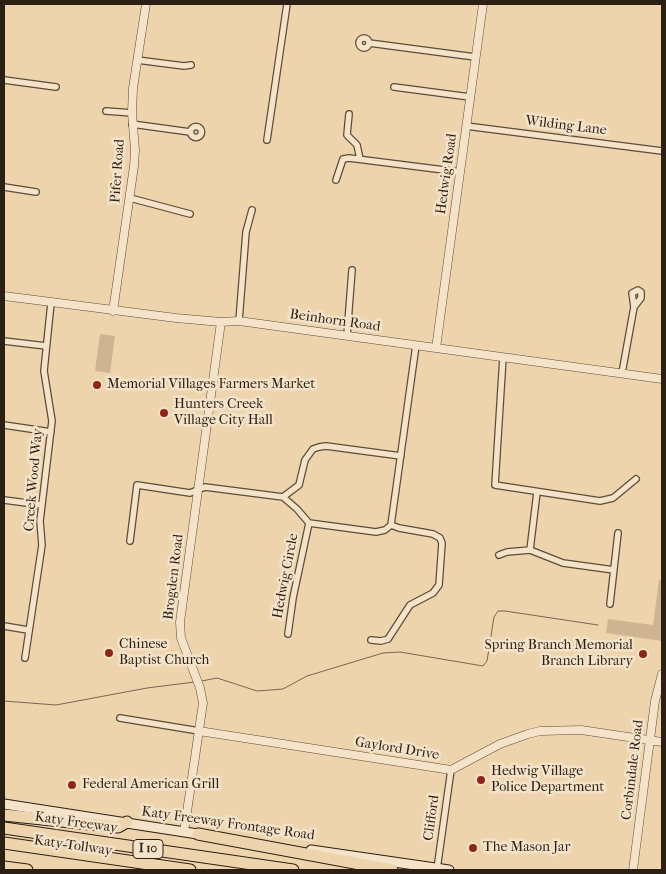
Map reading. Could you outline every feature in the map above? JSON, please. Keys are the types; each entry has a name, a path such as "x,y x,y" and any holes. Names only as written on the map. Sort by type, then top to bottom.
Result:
{"highway":[{"path":"4,815 118,827 126,822"},
{"name":"Katy Freeway","path":"4,828 293,870"},
{"path":"198,834 392,870"},
{"name":"Katy Tollway","path":"4,843 190,870"},
{"name":"Katy Tollway","path":"4,850 137,870"},
{"path":"4,866 27,870"}],"main road":[{"name":"Katy Freeway Frontage Road","path":"4,804 449,870"}],"street":[{"name":"Pifer Road","path":"113,311 130,198 135,150 132,124 133,88 146,4"},
{"path":"267,140 287,4"},
{"name":"Hedwig Road","path":"436,348 483,4"},
{"path":"369,43 475,57"},
{"path":"137,60 184,66 191,65"},
{"path":"4,80 56,87"},
{"path":"394,87 470,97"},
{"path":"106,111 132,113"},
{"path":"349,114 347,135 357,145 360,159"},
{"path":"132,124 190,132"},
{"name":"Wilding Lane","path":"466,126 662,151"},
{"path":"336,180 343,159 360,159 460,172"},
{"path":"4,187 36,192"},
{"path":"130,198 190,214"},
{"path":"239,321 246,232 252,210"},
{"path":"347,335 352,270"},
{"name":"Beinhorn Road","path":"4,296 113,311 221,322 239,321 662,378"},
{"name":"Creek Wood Way","path":"25,658 42,545 40,521 51,432 51,410 44,370 51,303"},
{"path":"622,373 634,307"},
{"name":"Brogden Road","path":"184,832 203,703 200,688 181,638 180,622 221,322"},
{"path":"4,341 46,346"},
{"path":"372,640 381,641 388,639 410,605 433,593 439,585 442,543 440,538 434,534 391,525 416,345"},
{"path":"503,357 495,485 600,501 613,498 636,479"},
{"path":"4,426 51,432"},
{"path":"130,541 137,485 190,493 205,487 283,498 299,485 305,460 313,449 326,446 401,456"},
{"path":"530,550 537,492"},
{"name":"Hedwig Circle","path":"283,498 297,509 309,523 376,532 385,530 391,525"},
{"path":"4,500 42,505"},
{"name":"Hedwig Circle","path":"288,634 292,598 309,523"},
{"path":"610,604 618,533"},
{"path":"499,555 530,550 563,562 614,570"},
{"path":"4,626 28,630"},
{"name":"Corbindale Road","path":"633,870 656,696 662,674"},
{"name":"Gaylord Drive","path":"120,718 451,770 500,744 540,731 581,730 662,742"},
{"name":"Clifford","path":"437,869 451,770"}],"shaded area":[{"path":"100,334 115,336 110,373 95,371"},
{"path":"659,580 662,581 662,641 606,633 608,619 653,625"}],"waterway":[{"path":"202,681 217,678 257,691 283,689 307,676 383,653 400,652 483,666 487,661 494,617 498,611 598,625"},
{"path":"4,701 56,705 147,688 195,682"}],"place":[{"name":"Memorial Villages Farmers Market","path":"97,385"},
{"name":"Hunters Creek Village City Hall","path":"164,413"},
{"name":"Chinese Baptist Church","path":"109,653"},
{"name":"Spring Branch Memorial Branch Library","path":"643,654"},
{"name":"Hedwig Village Police Department","path":"481,780"},
{"name":"Federal American Grill","path":"72,785"},
{"name":"The Mason Jar","path":"473,848"}]}
